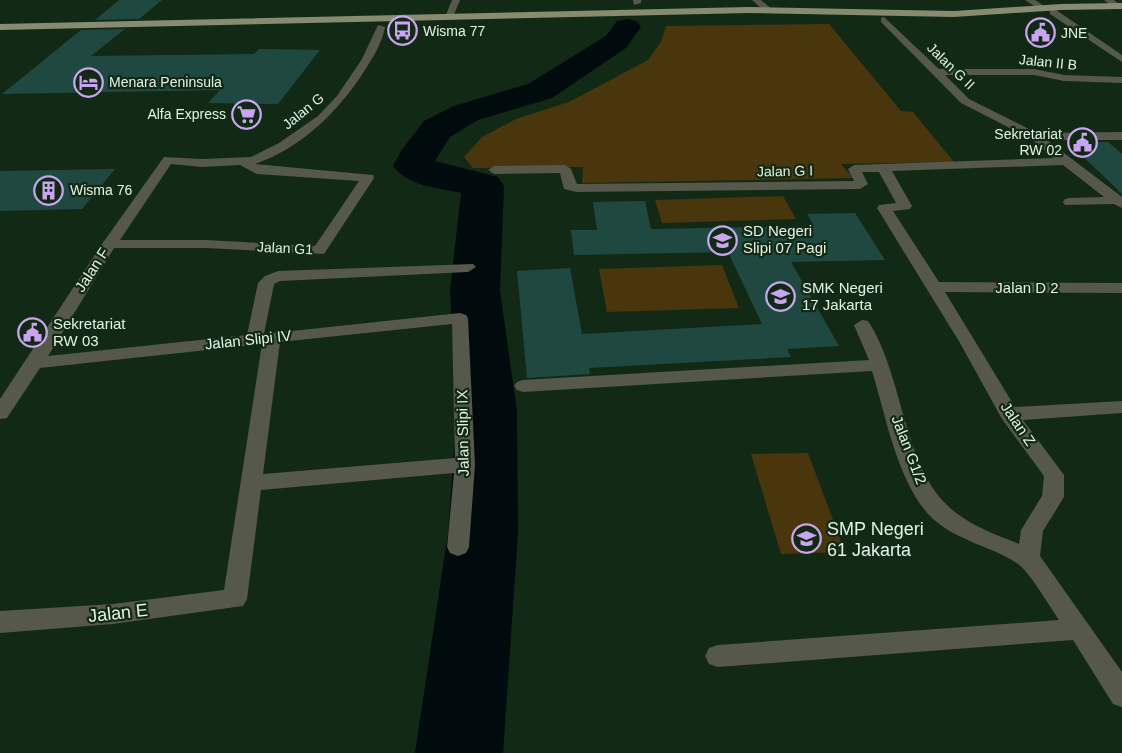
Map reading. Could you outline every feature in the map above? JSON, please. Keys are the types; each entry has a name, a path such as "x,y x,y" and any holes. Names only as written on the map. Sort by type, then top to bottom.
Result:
{"main road":[{"path":"0,32 313,24 403,18 770,10 954,14 1043,8 1120,7"},
{"path":"0,27 313,24 380,30 745,19 962,19 1120,7"},
{"path":"0,20 358,16 403,18"},
{"path":"330,30 364,27"}],"street":[{"path":"449,17 456,0"},
{"path":"756,0 770,10"},
{"path":"1029,0 1043,8"},
{"path":"1108,0 1120,7"},
{"path":"1053,12 1122,59"},
{"name":"Jalan G II","path":"884,20 965,101 1035,137 1120,202"},
{"name":"Jalan G","path":"168,160 202,163 246,161 278,144 317,116 346,78 371,37 380,30"},
{"name":"Jalan II B","path":"935,72 1034,72 1064,78 1122,80"},
{"path":"1035,137 1122,136"},
{"name":"Jalan F","path":"0,413 36,363 109,244 168,160"},
{"name":"Jalan G1","path":"109,244 206,244 319,251 368,178 257,170 246,165 246,161"},
{"name":"Jalan G I","path":"494,170 565,169 569,186 601,188 860,185 862,184 854,169 1066,161"},
{"name":"Jalan Z","path":"883,167 905,206 884,208 969,343 1009,414 1054,475 1053,497 1032,530 1028,558"},
{"path":"1070,202 1120,202"},
{"path":"465,465 251,483 266,283 270,279 278,276 468,267"},
{"name":"Jalan D 2","path":"932,287 1122,288"},
{"name":"Jalan Slipi IV","path":"36,363 460,318"},
{"name":"Jalan Slipi IX","path":"458,547 465,465 460,318"},
{"name":"Jalan G1/2","path":"862,325 879,365 913,466 926,495 939,511 958,524 1028,558"},
{"path":"523,387 879,365"},
{"path":"1009,414 1122,407"},
{"name":"Jalan E","path":"0,622 113,615 236,599 251,483"},
{"path":"1028,558 1122,695"},
{"path":"718,656 1079,630"}],"shaded area":[{"path":"829,24 901,111 913,112 954,162 841,164 853,178 582,183 583,167 473,168 464,157 482,137 516,119 569,102 648,60 661,42 666,26"},
{"path":"783,196 796,219 662,223 655,200"},
{"path":"722,265 739,308 607,312 599,269"},
{"path":"808,453 845,552 781,554 751,454"}],"building":[{"path":"119,0 162,0 139,19 95,20"},
{"path":"125,29 91,56 254,54 259,49 320,50 278,104 208,103 220,90 2,94 81,30"},
{"path":"1068,142 1108,142 1122,154 1122,194"},
{"name":"Wisma 76","path":"115,169 82,209 0,211 0,171"},
{"name":"SMK Negeri 17 Jakarta","path":"645,201 651,229 814,226 807,214 855,213 885,260 791,262 839,346 787,349 791,357 589,368 590,374 527,378 517,271 570,268 582,334 762,324 728,252 574,255 571,230 597,230 593,202"}],"waterway":[{"path":"459,753 483,533 487,411 475,291 483,186 438,176 413,166 420,151 437,129 466,113 540,91 616,42 627,27"}],"place":[{"name":"Wisma 77","path":"402,31"},
{"name":"JNE","path":"1040,33"},
{"name":"Menara Peninsula","path":"88,82"},
{"name":"Alfa Express","path":"247,114"},
{"name":"Sekretariat RW 02","path":"1083,142"},
{"name":"Wisma 76","path":"49,190"},
{"name":"SD Negeri Slipi 07 Pagi","path":"722,240"},
{"name":"SMK Negeri 17 Jakarta","path":"781,297"},
{"name":"Sekretariat RW 03","path":"32,333"},
{"name":"SMP Negeri 61 Jakarta","path":"806,539"}]}
